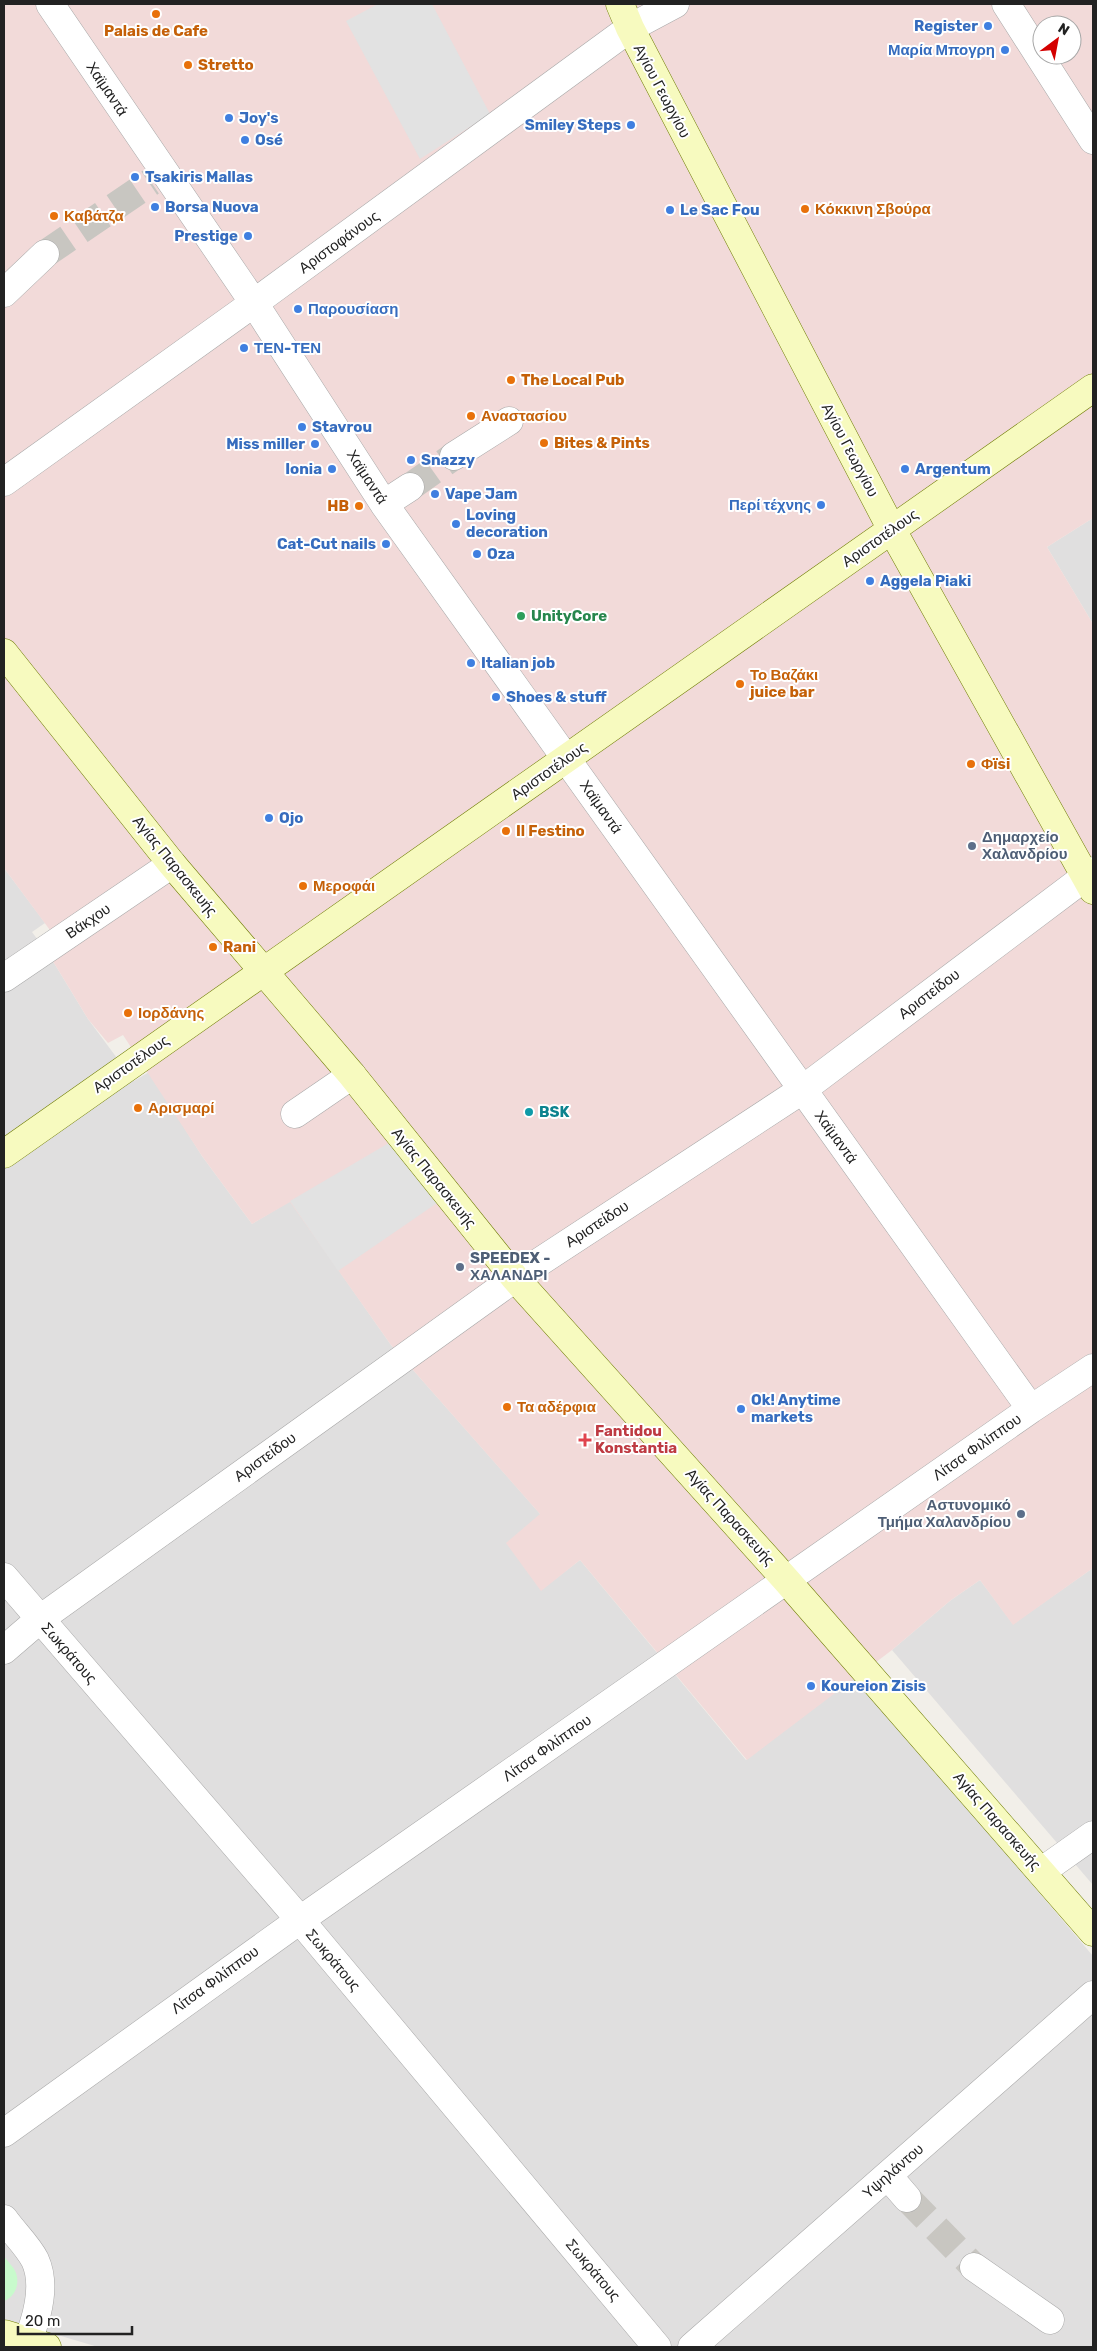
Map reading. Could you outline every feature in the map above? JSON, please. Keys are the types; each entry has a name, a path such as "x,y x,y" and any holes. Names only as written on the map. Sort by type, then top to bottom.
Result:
{"street":[{"name":"Χαϊμαντά","path":"50,4 158,178 254,304 384,504 1031,1409"},
{"name":"Αριστοφάνους","path":"4,482 254,304 625,16 675,4"},
{"path":"1006,4 1093,140"},
{"name":"Αγίου Γεωργίου","path":"625,16 892,530 1091,879"},
{"path":"4,294 45,254"},
{"name":"Αριστοτέλους","path":"4,1154 1093,388"},
{"path":"454,456 509,421"},
{"path":"384,504 410,487"},
{"name":"Αγίας Παρασκευής","path":"4,654 172,864 352,1075 515,1278 787,1581 1042,1871 1093,1932"},
{"name":"Βάκχου","path":"4,978 172,864"},
{"name":"Αριστείδου","path":"4,1650 40,1619 515,1278 802,1090 1091,879"},
{"path":"295,1114 352,1075"},
{"name":"Λίτσα Φιλίππου","path":"4,2133 300,1920 1031,1409 1093,1368"},
{"name":"Σωκράτους","path":"4,1577 300,1920 658,2347"},
{"path":"1042,1871 1093,1835"},
{"name":"Υψηλάντου","path":"692,2347 1093,1995"},
{"path":"888,2176 907,2198"},
{"path":"4,2219 35,2259 40,2279 40,2297 26,2342"},
{"path":"974,2267 1050,2320"}],"shaded area":[{"path":"4,4 1093,4 1093,518 1047,547 1093,624 1093,1568 1013,1625 980,1580 951,1600 892,1650 747,1760 580,1560 541,1591 506,1543 540,1514 391,1345 290,1202 252,1224 202,1156 123,1035 108,1043 88,1019 51,958 64,949 4,868"},
{"path":"378,4 432,4 490,114 420,159 346,21"},
{"path":"1093,518 1093,624 1047,547"},
{"path":"4,868 45,923 32,932 51,958 88,1019 134,1081 149,1072 202,1156 252,1224 290,1201 391,1345 541,1515 541,1590 580,1560 746,1760 855,1677 1093,1956 1093,2347 98,2347 4,2319"},
{"path":"394,1140 440,1201 338,1271 290,1201"},
{"path":"1093,1568 1093,1885 892,1650 951,1600 980,1580 1013,1624"}],"green space":[{"path":"4,2256 15,2271 17,2286 14,2293 4,2301"}],"tunnel":[{"path":"45,254 151,182"},
{"path":"410,487 454,456"},
{"path":"907,2198 974,2267"}],"place":[{"name":"Palais de Cafe","path":"156,14"},
{"name":"Register","path":"988,26"},
{"name":"Μαρία Μπογρη","path":"1005,50"},
{"name":"Stretto","path":"188,65"},
{"name":"Joy's","path":"229,118"},
{"name":"Smiley Steps","path":"631,125"},
{"name":"Osé","path":"245,140"},
{"name":"Tsakiris Mallas","path":"135,177"},
{"name":"Borsa Nuova","path":"155,207"},
{"name":"Κόκκινη Σβούρα","path":"805,209"},
{"name":"Le Sac Fou","path":"670,210"},
{"name":"Καβάτζα","path":"54,216"},
{"name":"Prestige","path":"248,236"},
{"name":"Παρουσίαση","path":"298,309"},
{"name":"ΤΕΝ-ΤΕΝ","path":"244,348"},
{"name":"The Local Pub","path":"511,380"},
{"name":"Αναστασίου","path":"471,416"},
{"name":"Stavrou","path":"302,427"},
{"name":"Bites & Pints","path":"544,443"},
{"name":"Miss miller","path":"315,444"},
{"name":"Snazzy","path":"411,460"},
{"name":"Ionia","path":"332,469"},
{"name":"Argentum","path":"905,469"},
{"name":"Vape Jam","path":"435,494"},
{"name":"Περί τέχνης","path":"821,505"},
{"name":"HB","path":"359,506"},
{"name":"Loving decoration","path":"456,524"},
{"name":"Cat-Cut nails","path":"386,544"},
{"name":"Oza","path":"477,554"},
{"name":"Aggela Piaki","path":"870,581"},
{"name":"UnityCore","path":"521,616"},
{"name":"Italian job","path":"471,663"},
{"name":"Το Βαζάκι juice bar","path":"740,684"},
{"name":"Shoes & stuff","path":"496,697"},
{"name":"Φïsi","path":"971,764"},
{"name":"Ojo","path":"269,818"},
{"name":"Il Festino","path":"506,831"},
{"name":"Δημαρχείο Χαλανδρίου","path":"972,846"},
{"name":"Μεροφάι","path":"303,886"},
{"name":"Rani","path":"213,947"},
{"name":"Ιορδάνης","path":"128,1013"},
{"name":"Αρισμαρί","path":"138,1108"},
{"name":"BSK","path":"529,1112"},
{"name":"SPEEDEX - ΧΑΛΑΝΔΡΙ","path":"460,1267"},
{"name":"Τα αδέρφια","path":"507,1407"},
{"name":"Ok! Anytime markets","path":"741,1409"},
{"name":"Fantidou Konstantia","path":"585,1440"},
{"name":"Αστυνομικό Τμήμα Χαλανδρίου","path":"1021,1514"},
{"name":"Koureion Zisis","path":"811,1686"}]}
